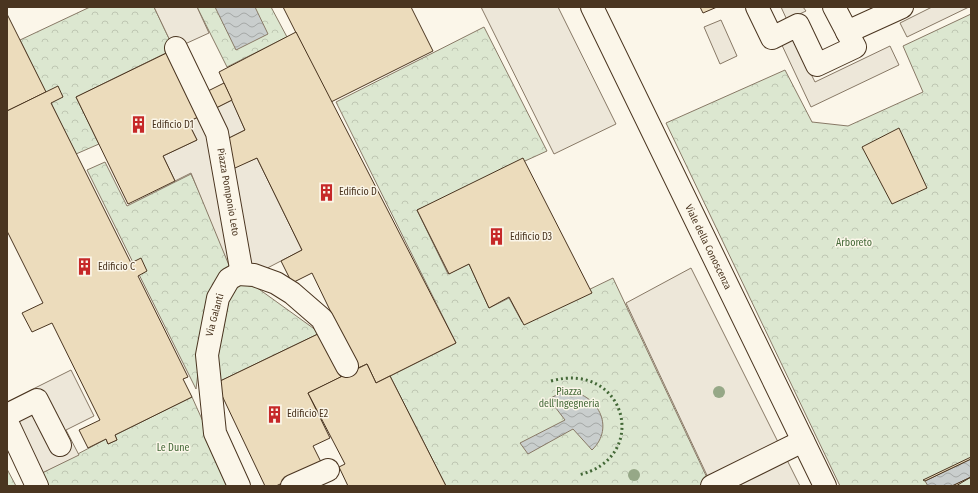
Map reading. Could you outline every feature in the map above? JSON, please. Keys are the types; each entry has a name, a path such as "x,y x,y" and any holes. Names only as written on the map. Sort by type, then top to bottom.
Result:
{"street":[{"name":"Viale della Conoscenza","path":"592,7 825,486"},
{"path":"756,7 772,38 798,25 817,65 855,47 834,7"},
{"path":"847,32 902,7"},
{"name":"Piazza Pomponio Leto","path":"176,48 217,133 242,274"},
{"path":"242,274 254,275 270,280 307,304 322,319 347,366"},
{"name":"Via Galanti","path":"239,486 215,433 207,355 218,298 229,278 233,275 242,274"},
{"path":"7,415 37,400 60,445"},
{"path":"7,422 37,486"},
{"path":"712,486 803,441"},
{"path":"292,486 328,470"}],"green space":[{"path":"90,7 154,7 174,49 76,97 99,144 76,154 20,40"},
{"path":"197,7 271,7 287,37 227,67"},
{"name":"Arboreto","path":"971,14 971,486 840,486 666,123 785,70 812,122 848,126 923,92 903,46"},
{"name":"Piazza dell'Ingegneria","path":"484,27 547,151 417,210 448,274 469,264 489,308 509,298 522,322 613,278 710,484 705,486 446,486 390,376 456,343 336,102"},
{"path":"105,162 127,206 191,174 231,262 200,356 196,389 87,170"},
{"path":"239,284 256,287 320,333 216,383 215,371 230,294"},
{"name":"Le Dune","path":"192,397 232,486 48,486 42,473 106,439 108,444 117,440 115,435"},
{"path":"7,469 16,486 7,486"}],"shaded area":[{"path":"154,7 197,7 209,33 174,49"},
{"path":"481,7 558,7 616,124 554,154"},
{"path":"781,7 803,7 806,11 787,20"},
{"path":"932,7 969,7 907,37 900,23"},
{"path":"721,20 737,56 720,64 704,27"},
{"path":"792,36 815,82 890,46 899,65 811,107 780,41"},
{"path":"232,100 245,130 223,141 235,167 257,158 302,250 254,275 233,275 191,173 175,181 163,156 197,140 188,122"},
{"path":"691,268 800,486 712,486 626,303"},
{"path":"71,370 94,416 66,430 79,455 42,473 7,402"}],"water":[{"path":"215,7 255,7 268,34 236,50"},
{"path":"567,391 578,393 587,398 594,404 600,413 603,422 599,441 592,450 573,429 528,454 520,443 565,420 549,399"},
{"path":"971,459 971,477 952,486 928,486 925,481"}],"building":[{"path":"283,7 411,7 433,51 331,102"},
{"path":"700,7 717,7 703,13"},
{"path":"7,14 46,92 7,111"},
{"name":"Edificio D","path":"296,32 456,343 376,383 367,364 358,368 312,273 292,283 281,261 302,250 257,158 235,168 223,141 245,130 219,72"},
{"name":"Edificio D1","path":"183,45 214,109 188,122 197,140 163,156 175,181 128,204 76,97"},
{"path":"224,83 232,100 214,109 206,92"},
{"name":"Edificio C","path":"58,86 63,97 51,103 131,263 141,258 147,271 138,276 188,377 183,379 192,397 115,435 117,440 108,444 106,439 88,448 79,430 100,420 52,323 32,332 22,313 43,303 7,231 7,111"},
{"path":"899,128 927,188 892,204 862,147"},
{"name":"Edificio D3","path":"523,158 592,293 524,325 509,297 489,308 469,264 449,274 417,210"},
{"name":"Edificio E2","path":"320,333 341,377 308,393 330,438 313,446 322,464 276,486 265,486 216,383"},
{"path":"367,364 376,383 390,376 446,486 348,486 339,467 345,464 308,393"},
{"path":"971,457 971,459 925,481 923,480"},
{"path":"971,477 956,486 952,486"}],"hedge":[{"path":"551,381 577,378 598,385 612,397 620,414 622,433 615,451 601,466 578,475"}],"place":[{"name":"Edificio D1","path":"139,125"},
{"name":"Edificio D","path":"326,192"},
{"name":"Edificio D3","path":"497,237"},
{"name":"Edificio C","path":"85,267"},
{"name":"Edificio E2","path":"274,414"}]}
